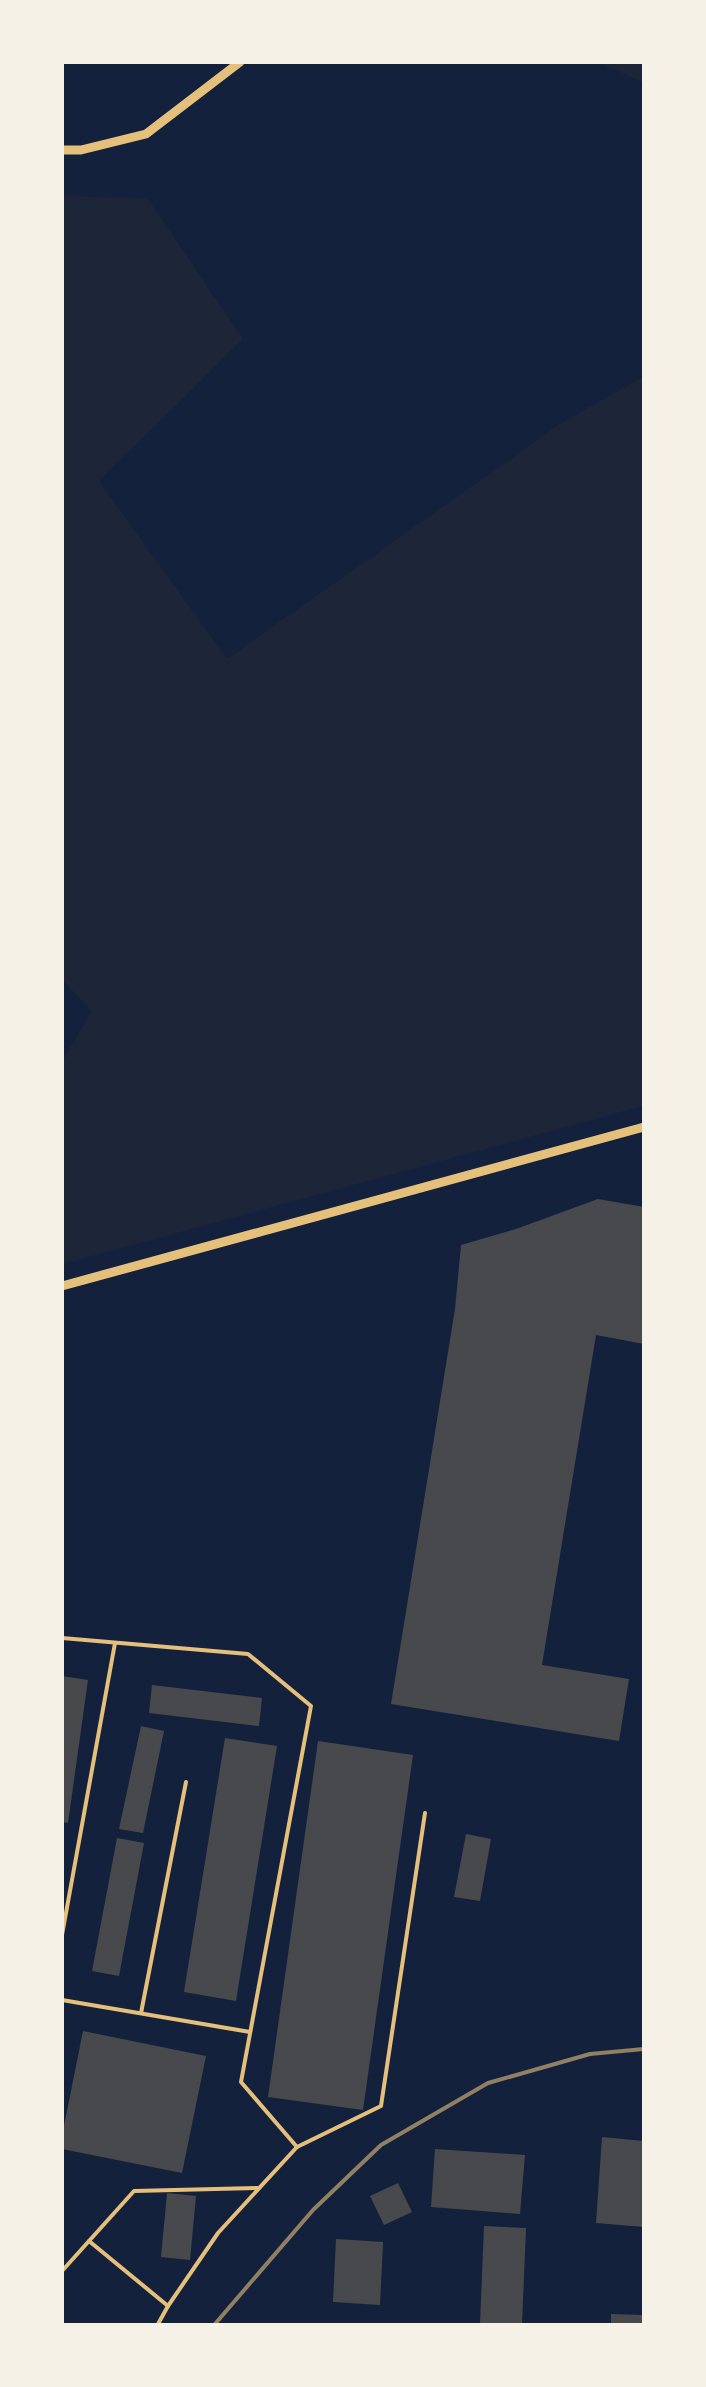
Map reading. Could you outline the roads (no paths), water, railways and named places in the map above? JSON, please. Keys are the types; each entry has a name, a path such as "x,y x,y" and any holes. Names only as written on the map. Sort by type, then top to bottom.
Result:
{"street":[{"path":"62,150 81,150 146,134 240,62"},
{"path":"62,1286 644,1127"}],"lane":[{"path":"62,1638 248,1654 311,1706 241,2082 297,2147"},
{"path":"62,1936 115,1643"},
{"path":"141,2014 186,1782"},
{"path":"158,2324 168,2306 218,2233 297,2147 381,2106 425,1813"},
{"path":"62,2000 250,2032"},
{"path":"62,2271 134,2191 259,2188"},
{"path":"90,2241 168,2306"}],"railway":[{"path":"215,2324 313,2210 381,2145 488,2083 590,2054 644,2049"}]}
